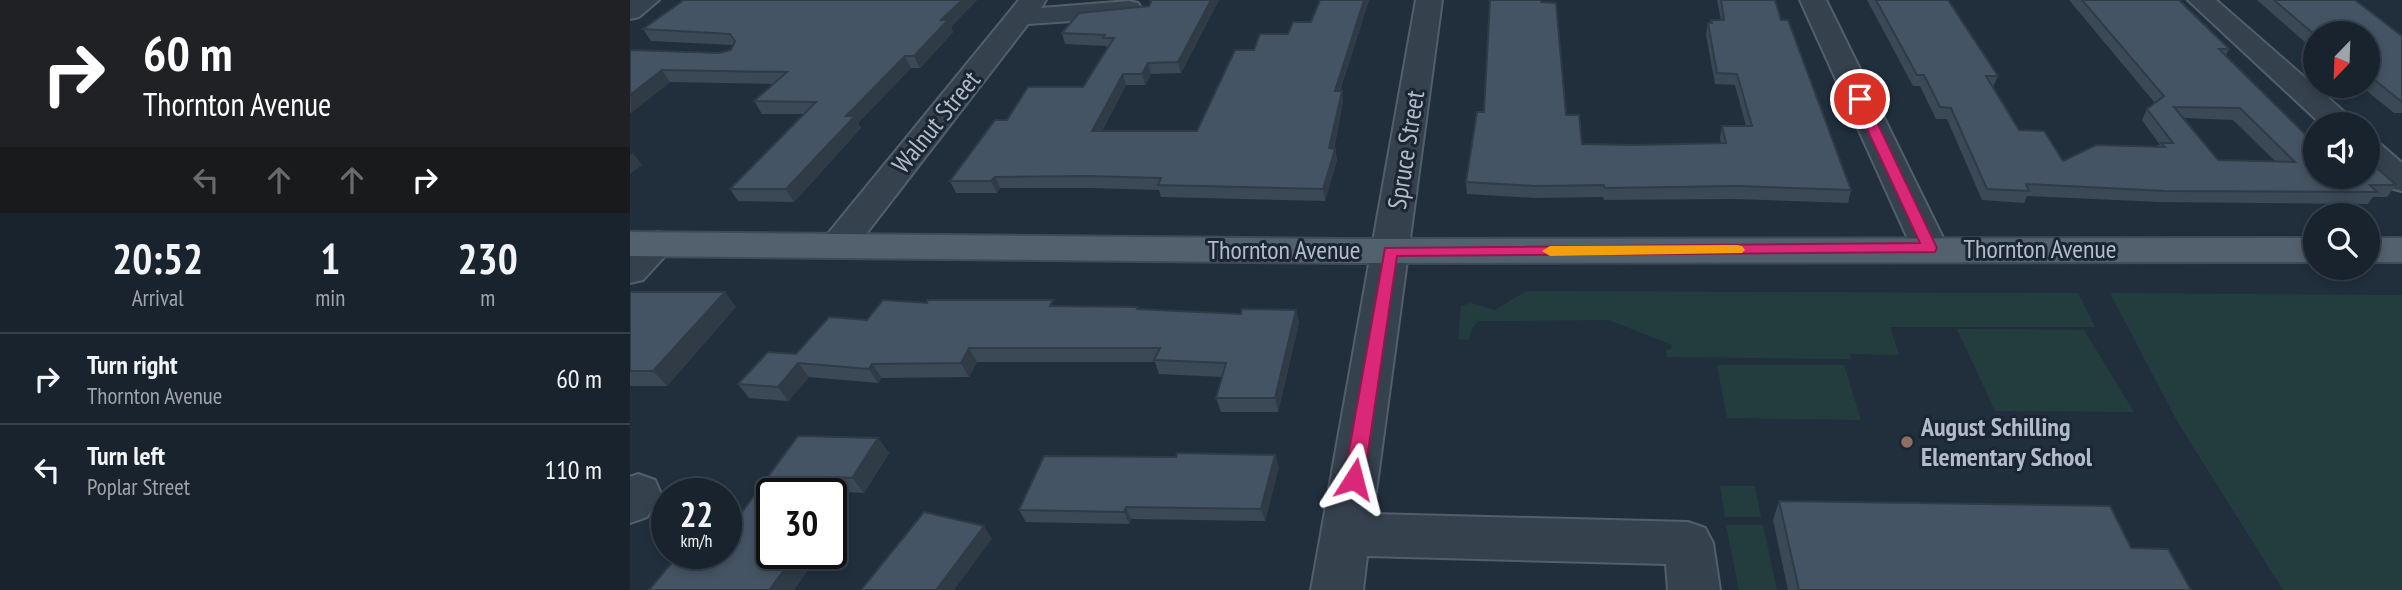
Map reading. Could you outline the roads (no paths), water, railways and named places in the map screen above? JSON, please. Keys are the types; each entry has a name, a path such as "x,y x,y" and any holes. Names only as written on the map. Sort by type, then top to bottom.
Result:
{"main road":[{"name":"Thornton Avenue","path":"644,244 1390,251 1930,248 2303,250"},
{"path":"2380,250 2402,250"}],"street":[{"path":"630,11 646,0"},
{"name":"Spruce Street","path":"1337,590 1429,0"},
{"path":"1813,0 1930,248"},
{"path":"2201,0 2326,112"},
{"path":"1027,8 1141,9"},
{"name":"Walnut Street","path":"839,244 1027,8"},
{"path":"2380,161 2402,181"},
{"path":"630,271 644,244"},
{"path":"1345,534 1688,543 1694,590"}],"place":[{"name":"August Schilling Elementary School","path":"1907,442"}]}
